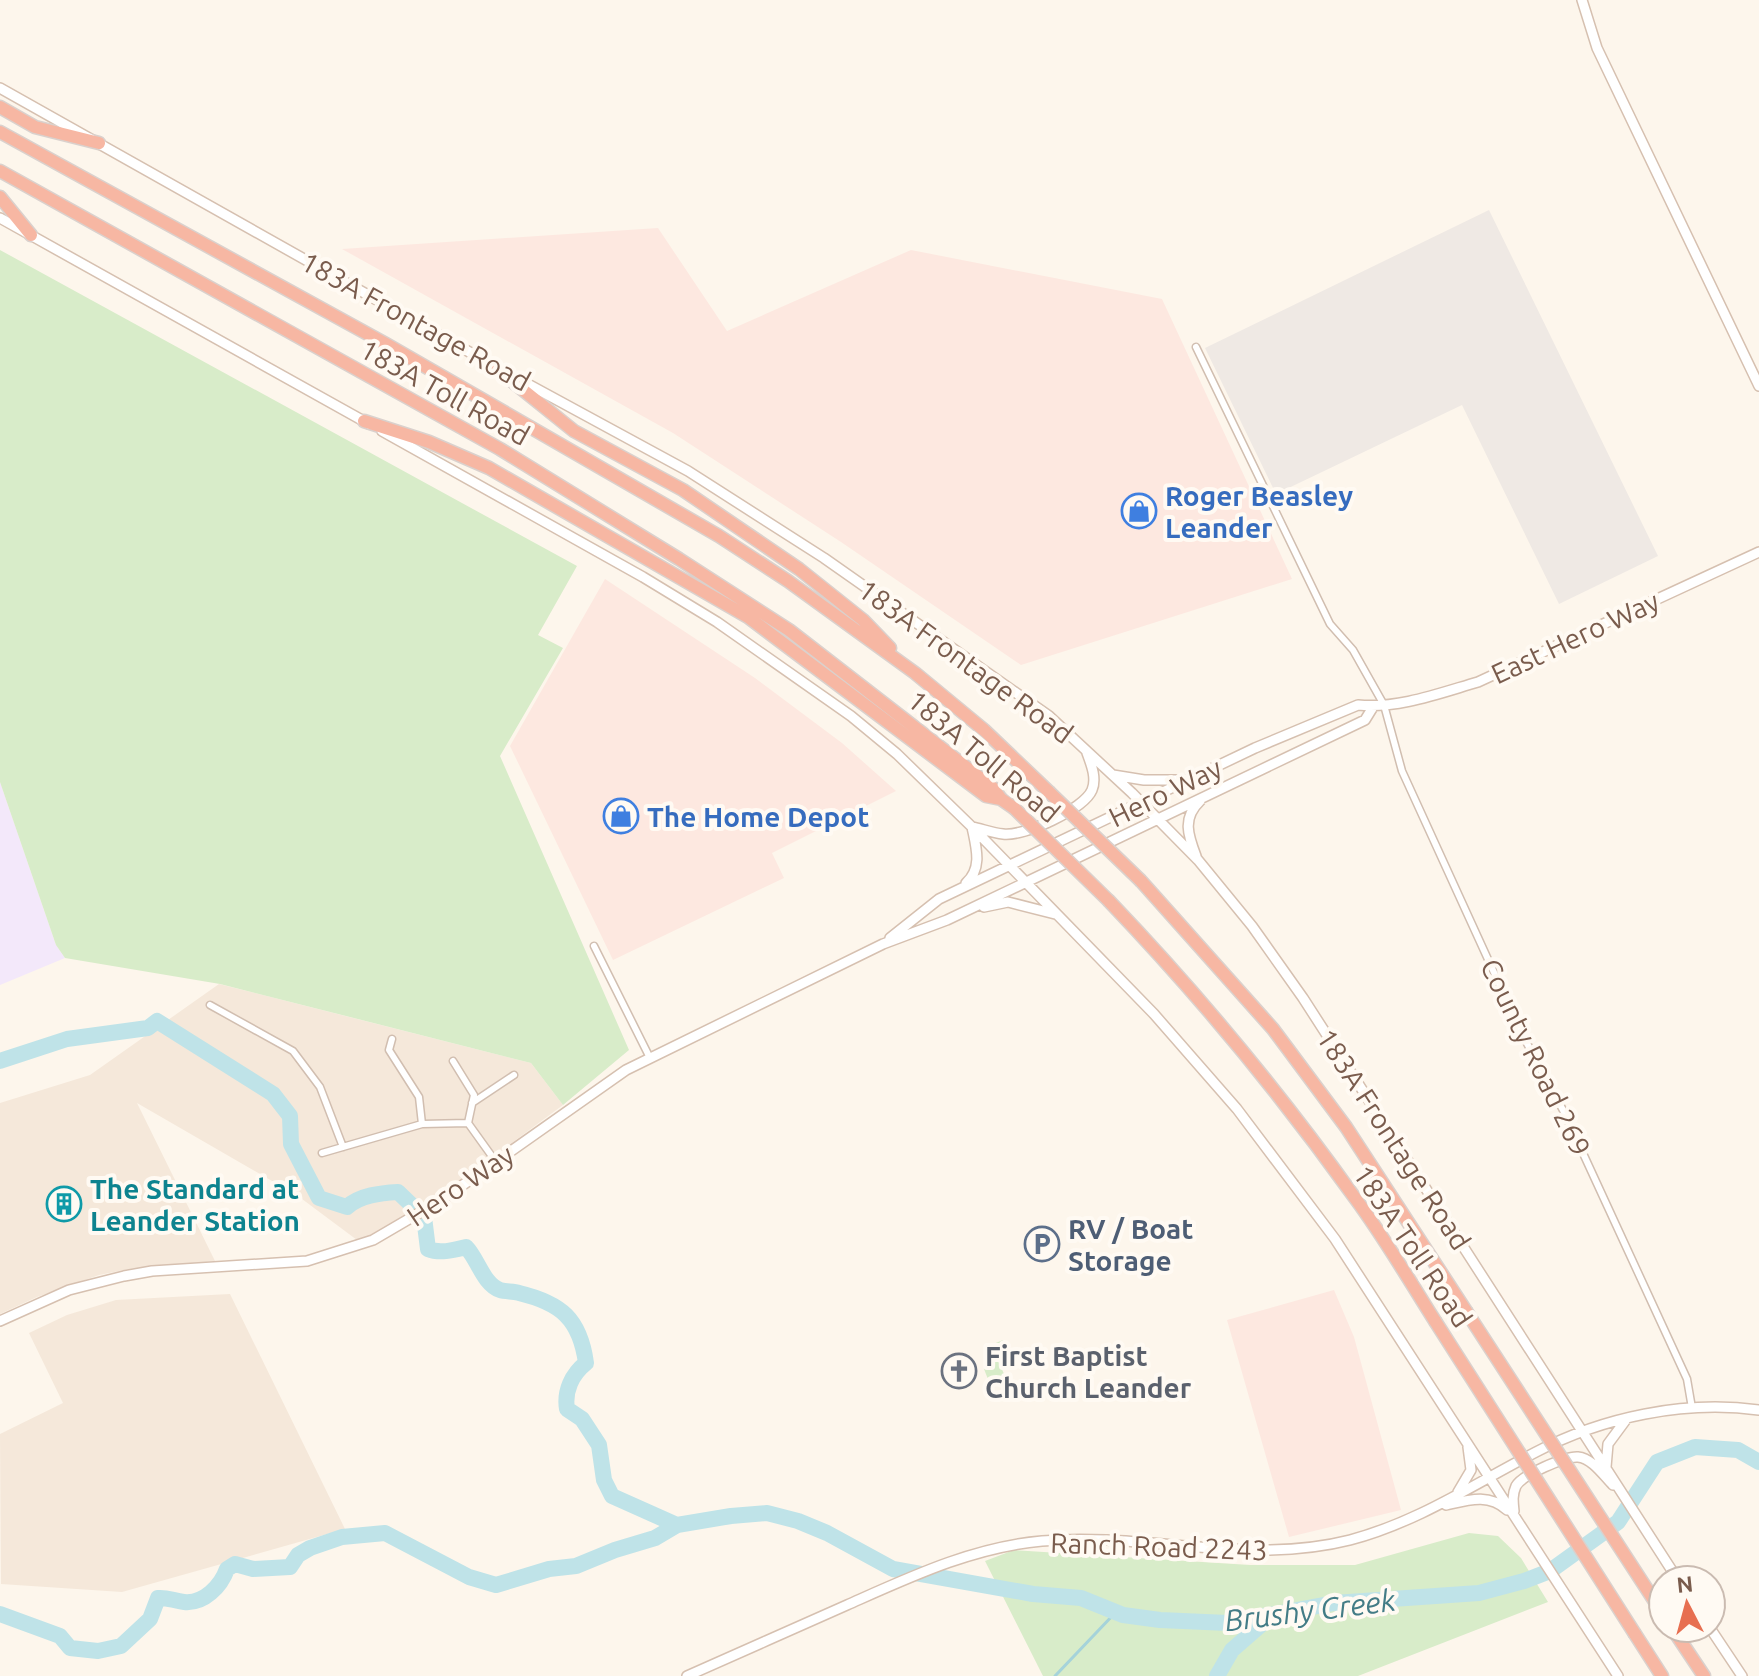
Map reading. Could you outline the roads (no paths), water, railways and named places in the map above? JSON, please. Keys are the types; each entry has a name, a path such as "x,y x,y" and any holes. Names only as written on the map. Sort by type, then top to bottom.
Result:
{"highway":[{"path":"0,107 35,127 99,143"},
{"name":"183A Toll Road","path":"0,132 386,344 719,536 788,581 915,673 984,730 1141,881 1273,1029 1346,1127 1647,1589"},
{"name":"183A Toll Road","path":"0,171 500,449 701,572 789,630 993,788 1109,901 1178,974 1264,1078 1357,1200 1662,1676"},
{"path":"0,197 31,235"},
{"path":"492,365 574,431 683,490 799,569 863,620 915,673"},
{"path":"364,421 429,442 489,468 666,567 748,617 986,796 1001,799"},
{"path":"1683,1644 1704,1676"}],"main road":[{"path":"1582,0 1597,48 1759,386"},
{"name":"183A Frontage Road","path":"0,88 492,365 688,471 824,558 1049,716 1198,860 1252,926 1303,998 1584,1432 1606,1471"},
{"path":"0,218 643,577 717,622 886,744 1060,916 1189,1052 1237,1109 1335,1239 1618,1676"},
{"name":"East Hero Way","path":"1384,705 1431,696 1478,682 1759,552"},
{"name":"Hero Way","path":"883,944 939,899 959,889 1321,719 1358,705 1384,705"},
{"name":"Hero Way","path":"0,1321 37,1303 96,1282 152,1271 307,1261 373,1240 433,1206 588,1095 650,1058 883,944 947,920 1365,720 1373,707"},
{"path":"972,827 1004,834 1032,830 1082,802 1091,792 1094,781 1087,751"},
{"path":"1113,775 1144,780 1191,779"},
{"path":"1198,860 1188,834 1188,821 1192,808 1206,796"},
{"path":"959,889 976,871 972,827"},
{"path":"947,920 989,905 1008,902 1060,916"},
{"name":"Ranch Road 2243","path":"687,1676 944,1564 1014,1544 1058,1540 1289,1550 1347,1541 1435,1508 1537,1451 1627,1418 1692,1408 1759,1410"},
{"path":"1606,1471 1606,1452 1611,1438 1627,1418"},
{"path":"1455,1497 1471,1470 1470,1453 1462,1433"},
{"path":"1515,1518 1512,1499 1518,1482 1546,1466 1578,1457 1606,1471 1668,1564"},
{"path":"1435,1508 1484,1499 1500,1503 1515,1518"},
{"path":"1721,1644 1742,1676"}],"street":[{"name":"County Road 269","path":"1196,347 1330,624 1353,650 1384,705 1402,771 1523,1036 1564,1112 1687,1379 1692,1408"},
{"path":"594,946 650,1058"},
{"path":"210,1005 293,1051 320,1087 343,1147"},
{"path":"392,1039 389,1050 419,1097 422,1124"},
{"path":"453,1061 474,1095 468,1123 496,1162"},
{"path":"472,1103 514,1075"},
{"path":"322,1153 422,1124 468,1123"}],"waterway":[{"path":"0,1061 67,1039 148,1028 157,1021 273,1094 290,1116 291,1144 319,1198 347,1207 364,1197 398,1192 424,1217 428,1249 442,1251 466,1247 494,1287 534,1297 566,1315 579,1335 586,1363 570,1383 567,1409 582,1419 599,1445 604,1480 612,1496 677,1525"},
{"name":"Brushy Creek","path":"0,1614 60,1636 70,1648 98,1651 121,1646 150,1619 158,1598 184,1602 198,1600 216,1587 227,1569 235,1564 253,1569 290,1567 298,1555 310,1548 342,1537 385,1533 469,1577 496,1585 549,1569 576,1566 655,1538 677,1525 767,1513 827,1533 893,1569 1033,1594 1081,1598 1123,1615 1228,1623 1334,1603 1479,1593 1524,1581 1550,1571 1618,1522 1657,1462 1695,1447 1738,1450 1759,1462"},
{"path":"1055,1676 1115,1613"},
{"path":"1217,1676 1232,1650 1271,1616"}],"place":[{"name":"Roger Beasley Leander","path":"1139,511"},
{"name":"The Home Depot","path":"621,816"},
{"name":"The Standard at Leander Station","path":"64,1204"},
{"name":"RV / Boat Storage","path":"1042,1244"},
{"name":"First Baptist Church Leander","path":"959,1371"}]}
